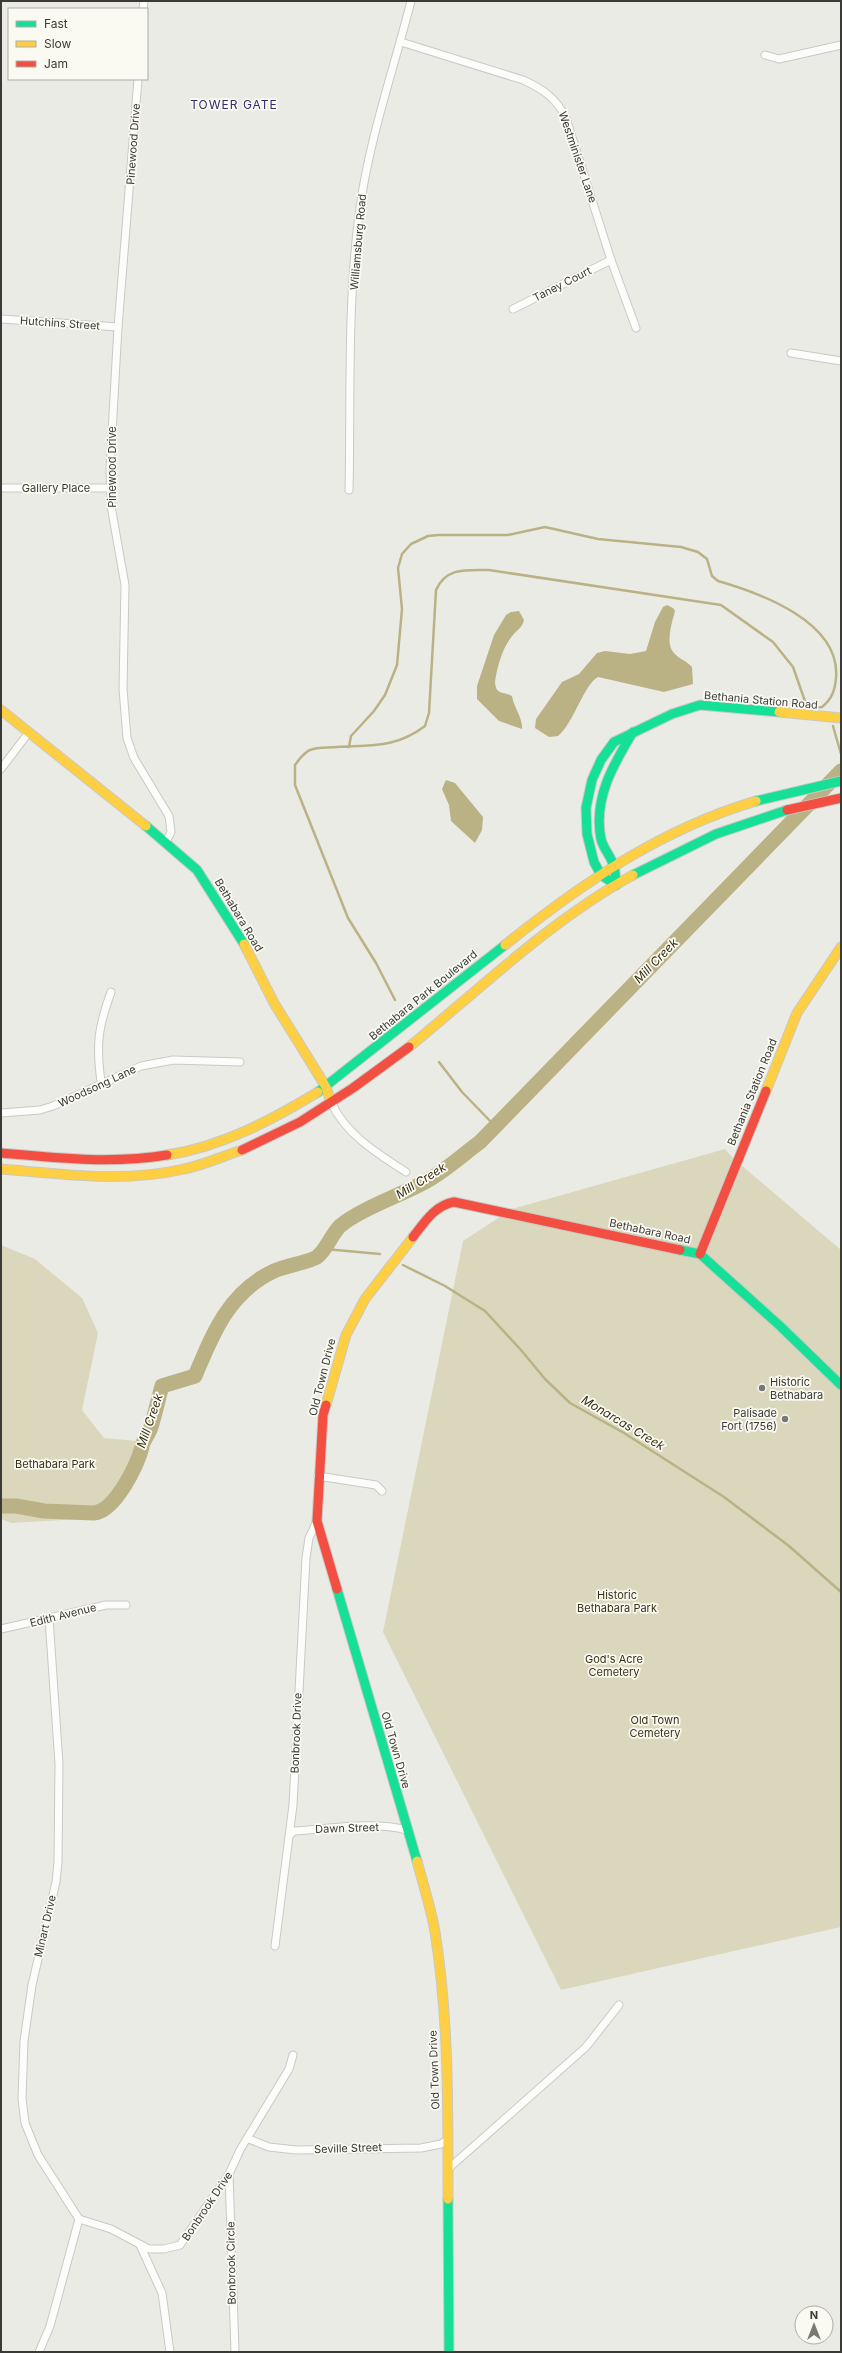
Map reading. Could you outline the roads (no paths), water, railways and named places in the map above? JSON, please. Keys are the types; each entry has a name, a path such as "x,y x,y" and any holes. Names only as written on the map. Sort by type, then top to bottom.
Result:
{"street":[{"name":"Williamsburg Road","path":"349,490 353,307 359,214 375,134 411,1"},
{"name":"Westminister Lane","path":"401,42 523,80 538,87 553,98 566,118 611,260 636,328"},
{"path":"765,55 779,59 841,45"},
{"name":"Pinewood Drive","path":"138,80 118,327 110,488 111,506 125,585 123,689 127,738 134,758 169,816 171,832 166,842"},
{"name":"Taney Court","path":"513,309 611,260"},
{"name":"Hutchins Street","path":"1,319 118,327"},
{"path":"791,353 841,361"},
{"name":"Gallery Place","path":"1,488 110,488"},
{"name":"Bethania Station Road","path":"601,875 590,850 587,834 586,808 592,780 601,760 614,742 634,730 672,714 700,705 841,718"},
{"name":"Bethabara Road","path":"1,710 166,842 197,870 216,896 243,941 274,1003 326,1087 337,1116 372,1151 406,1172"},
{"path":"616,885 614,866 602,840 599,812 604,783 614,762 634,730"},
{"path":"1,769 28,732"},
{"name":"Bethabara Park Boulevard","path":"1,1153 75,1159 149,1158 182,1152 233,1136 289,1111 326,1087 552,907 614,866 676,833 726,811 810,786 841,780"},
{"path":"1,1170 75,1176 150,1175 186,1169 239,1150 296,1125 331,1102 419,1038 563,922 616,885 683,848 731,828 812,803 841,798"},
{"path":"601,875 616,885"},
{"name":"Bethania Station Road","path":"700,1254 797,1013 841,947"},
{"path":"102,1082 97,1053 100,1024 111,992"},
{"name":"Woodsong Lane","path":"1,1113 40,1110 53,1106 102,1082 140,1066 173,1060 240,1062"},
{"name":"Bethabara Road","path":"454,1202 700,1254 779,1325 841,1385"},
{"name":"Old Town Drive","path":"449,2352 448,2139 441,1976 435,1930 317,1521 318,1476 323,1415 335,1367 346,1334 354,1316 372,1289 431,1214 446,1204 454,1202"},
{"path":"318,1476 376,1485 382,1492"},
{"name":"Bonbrook Drive","path":"275,1946 290,1835 295,1778 297,1688 306,1558 309,1538 317,1521"},
{"name":"Edith Avenue","path":"1,1629 106,1605 126,1606"},
{"name":"Minart Drive","path":"49,1618 59,1764 58,1862 56,1882 32,1985 24,2041 22,2099 25,2123 38,2155 79,2219"},
{"name":"Dawn Street","path":"290,1835 294,1831 350,1827 394,1827 407,1830"},
{"path":"448,2169 586,2047 619,2005"},
{"name":"Bonbrook Drive","path":"79,2219 110,2229 149,2249 164,2250 180,2245 229,2174 240,2150 249,2139 289,2069 293,2055"},
{"name":"Seville Street","path":"249,2139 269,2147 296,2150 421,2148 441,2144 448,2139"},
{"name":"Bonbrook Circle","path":"229,2174 235,2352"},
{"path":"39,2352 50,2326 79,2219"},
{"path":"140,2245 162,2293 170,2352"}],"waterway":[{"path":"349,747 351,736 374,711 385,695 397,665 402,609 398,568 402,554 411,544 428,536 508,535 545,527 598,539 681,547 698,552 707,559 712,576 718,581 755,593 775,602 795,613 812,626 826,641 834,658 836,678 832,694 822,707 812,708 806,704 793,667 773,642 721,605 489,570 458,571 445,577 436,590 429,713 425,726 394,742 373,745 350,746 337,747 320,748 313,749 305,753 295,765 295,785 348,918 376,963 395,1000"},
{"path":"833,726 841,754"},
{"name":"Mill Creek","path":"1,1506 16,1506 44,1511 94,1513 110,1505 124,1486 135,1465 151,1427 162,1386 195,1376 216,1329 224,1315 245,1290 258,1280 274,1271 314,1259 324,1250 340,1226 348,1220 357,1214 429,1180 480,1142 841,771"},
{"path":"439,1062 462,1092 495,1126"},
{"name":"Monarcas Creek","path":"325,1249 380,1254"},
{"name":"Monarcas Creek","path":"403,1265 445,1286 485,1311 545,1379 570,1403 624,1433 724,1497 789,1546 841,1592"}],"place":[{"name":"Historic Bethabara","path":"762,1388"},
{"name":"Palisade Fort (1756)","path":"785,1419"}],"district":[{"name":"TOWER GATE","path":"234,105"}],"park label":[{"name":"Bethabara Park","path":"55,1464"},
{"name":"Historic Bethabara Park","path":"617,1601"},
{"name":"God's Acre Cemetery","path":"614,1665"},
{"name":"Old Town Cemetery","path":"655,1726"}]}
